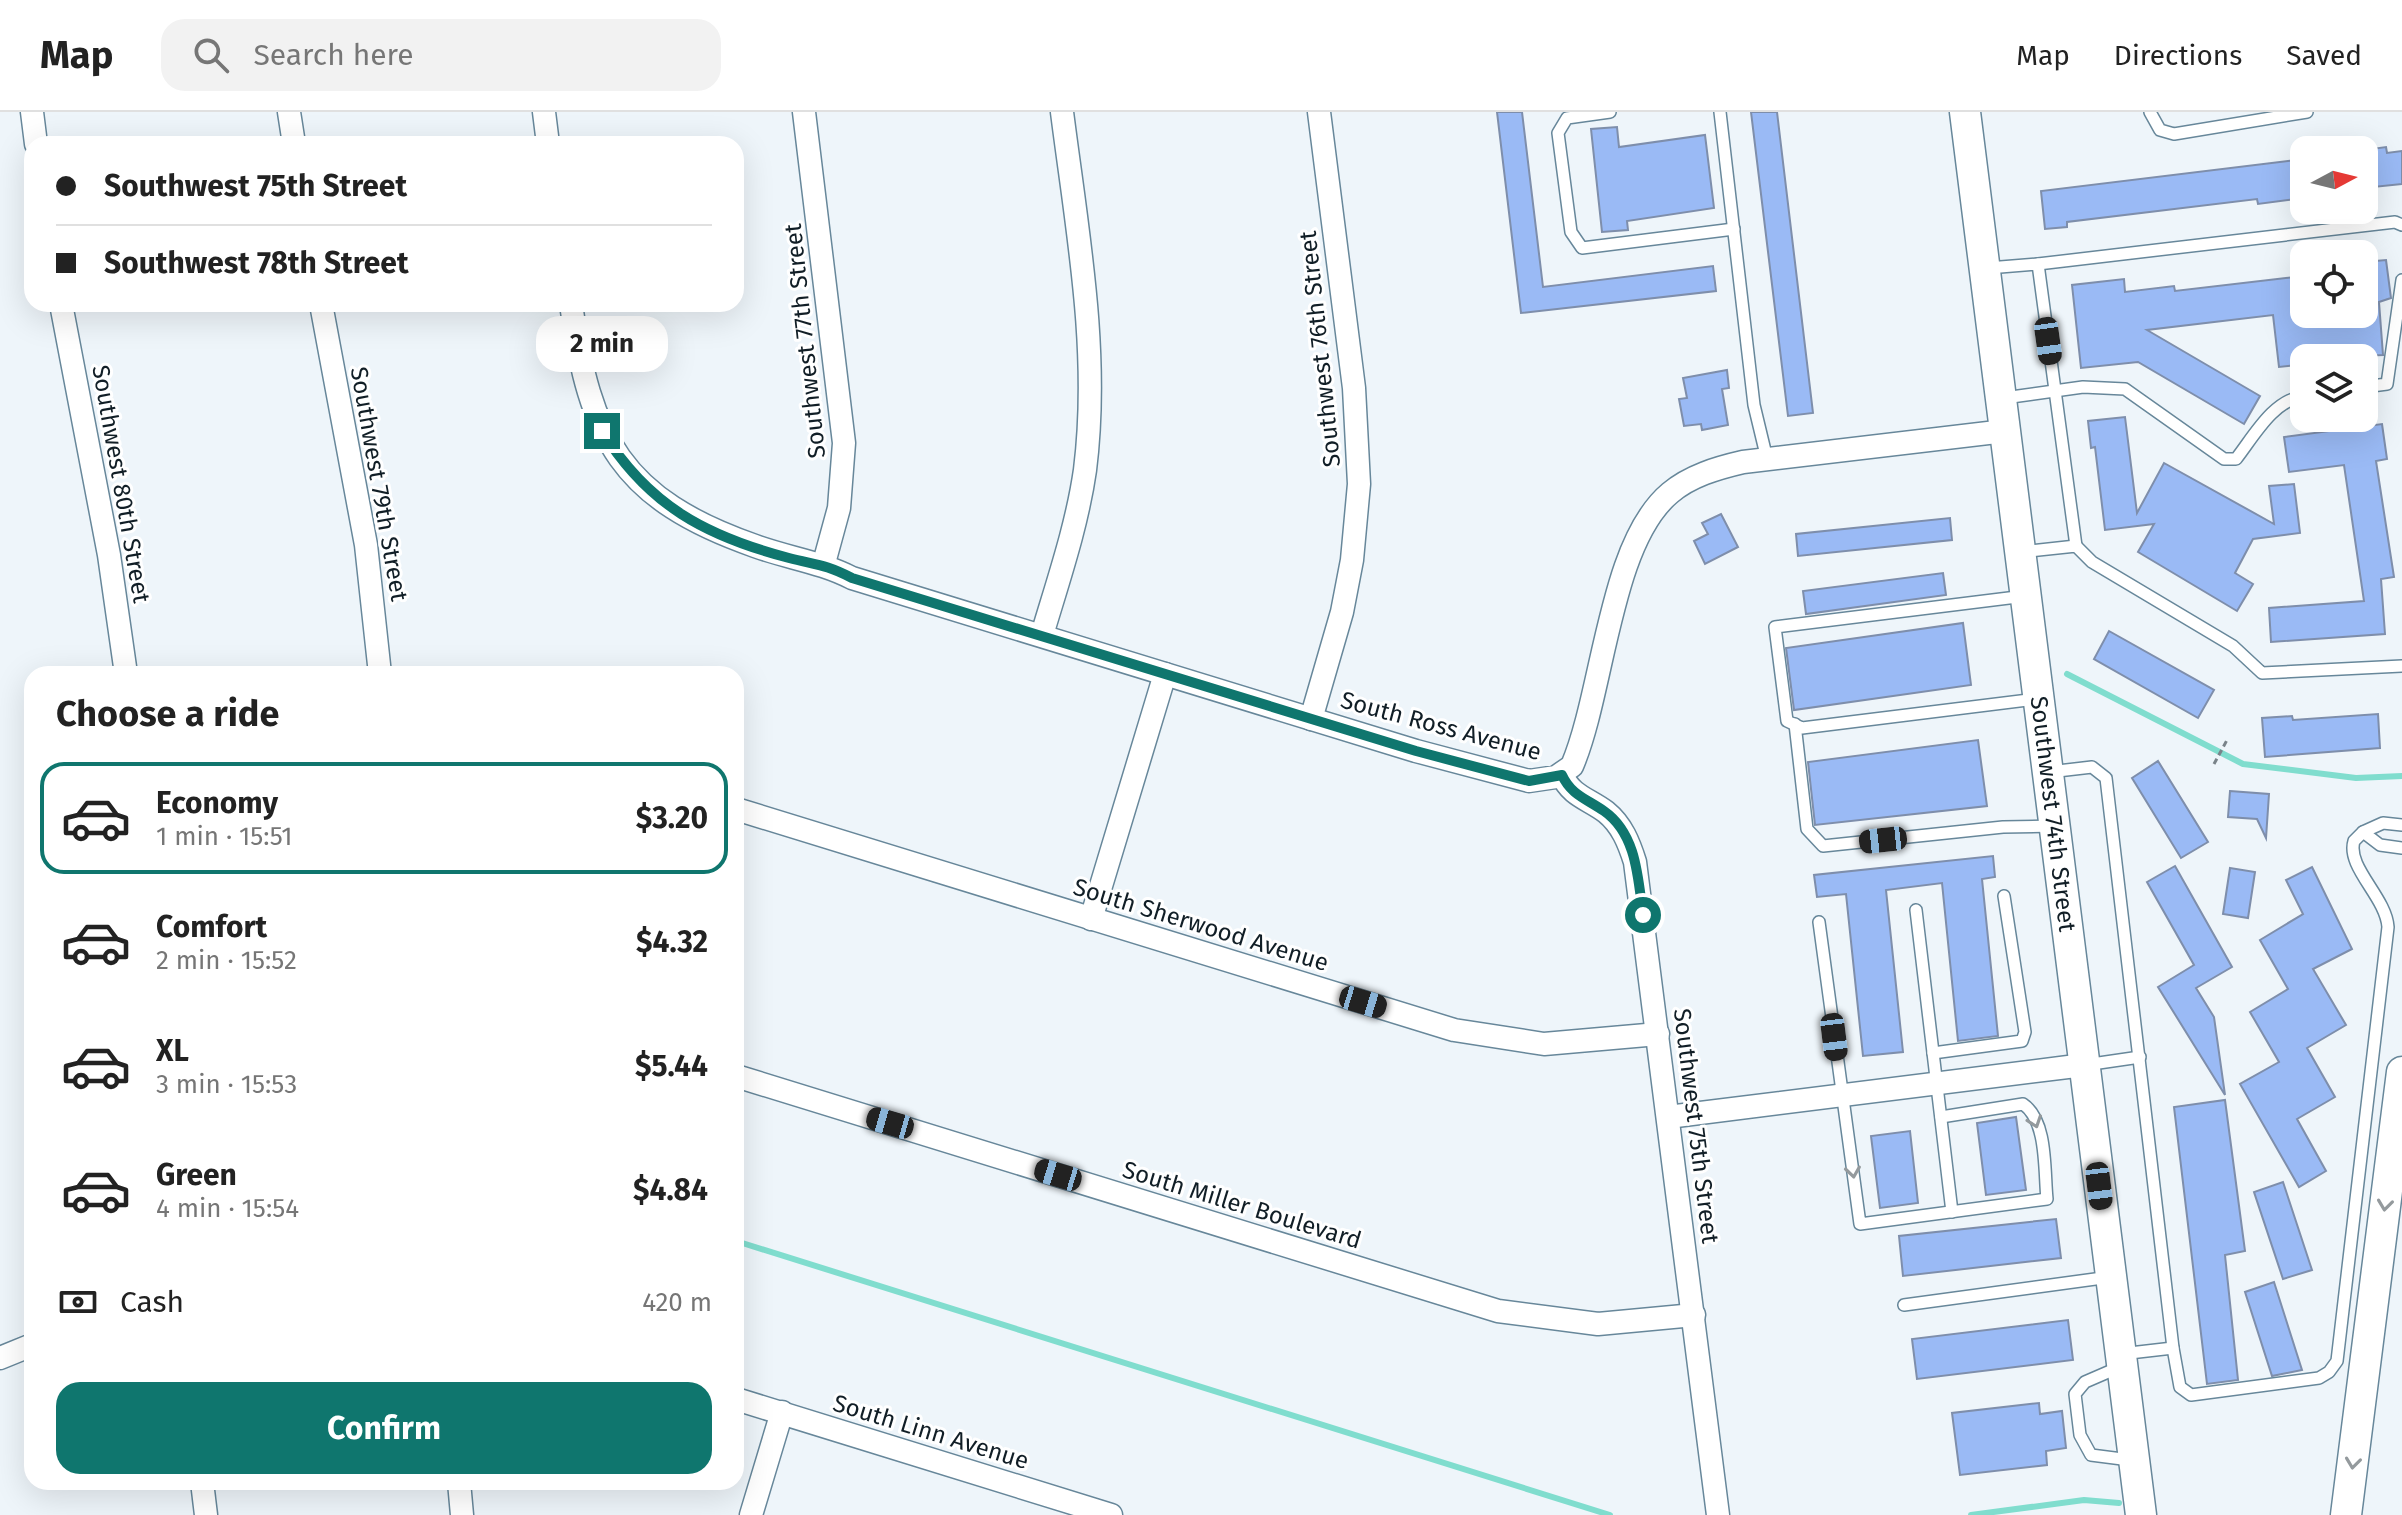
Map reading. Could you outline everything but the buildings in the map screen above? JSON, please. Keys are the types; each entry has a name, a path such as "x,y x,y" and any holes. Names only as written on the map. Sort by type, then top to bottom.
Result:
{"main road":[{"name":"Southwest 74th Street","path":"1965,112 2141,1515"},
{"path":"2346,1515 2358,1309 2402,1072"}],"street":[{"path":"32,112 35,136"},
{"path":"289,112 293,136"},
{"path":"544,112 547,136"},
{"name":"Southwest 77th Street","path":"804,112 844,443 840,499 824,563"},
{"path":"1042,635 1080,498 1089,404 1089,335 1062,112"},
{"name":"Southwest 76th Street","path":"1311,719 1342,612 1352,560 1359,484 1354,388 1319,112"},
{"name":"Southwest 80th Street","path":"63,312 109,555 125,666"},
{"name":"Southwest 79th Street","path":"322,312 366,545 379,666"},
{"name":"South Ross Avenue","path":"572,312 583,382 592,410 615,452 645,488 686,518 714,532 790,558 824,563 852,578 1311,719 1529,781 1562,775 1572,766 1628,559 1648,516 1673,490 1697,476 1728,465 2005,431"},
{"path":"1091,919 1165,674"},
{"name":"Southwest 75th Street","path":"1562,775 1574,793 1618,824 1631,848 1639,885 1718,1511"},
{"name":"South Sherwood Avenue","path":"744,811 1467,1032 1544,1044 1658,1034"},
{"path":"1668,1117 2084,1065"},
{"name":"South Miller Boulevard","path":"744,1078 1498,1311 1555,1321 1598,1324 1694,1315"},
{"path":"0,1358 24,1348"},
{"name":"South Linn Avenue","path":"744,1401 1047,1506 1111,1515"},
{"path":"751,1515 782,1412"},
{"path":"203,1490 206,1515"},
{"path":"460,1490 462,1515"}],"lane":[{"path":"1610,112 1567,118 1558,133 1571,232 1582,248 1734,229"},
{"path":"1720,112 1754,405 1767,459"},
{"path":"2150,112 2160,130 2174,134 2307,112"},
{"path":"1984,269 2395,222 2402,225"},
{"path":"2038,264 2076,546 2092,562 2233,646 2262,673 2402,666"},
{"path":"2378,385 2387,384 2402,280"},
{"path":"2001,399 2083,387 2125,389 2224,459 2236,459 2290,398"},
{"path":"2020,552 2076,546"},
{"path":"2025,596 1775,627 1787,721 1802,728 2038,699"},
{"path":"1795,724 1807,829 1823,846 2003,827 2054,826"},
{"path":"2049,772 2092,767 2106,778 2173,1348 2180,1387 2191,1395 2319,1378 2335,1366 2358,1309 2388,927 2384,907 2352,856 2354,841 2363,832 2383,823 2402,825"},
{"path":"2363,832 2380,845 2402,848"},
{"path":"1933,1053 2022,1041 2025,1032 2004,896"},
{"path":"1916,910 1952,1212"},
{"path":"1819,922 1860,1224 2047,1199 2039,1129 2031,1110 2023,1104 1941,1117"},
{"path":"2084,1065 2140,1057"},
{"path":"1904,1305 2111,1277"},
{"path":"2134,1461 2091,1455 2080,1435 2075,1394 2085,1382 2121,1360 2173,1348"}],"path":[{"path":"2214,764 2227,740"}],"waterway":[{"path":"2067,674 2243,764 2356,778 2402,776"},
{"path":"744,1244 1610,1515"},
{"path":"1971,1515 2084,1500 2119,1503"}],"route":[{"path":"602,431 645,488 662,503 714,532 790,558 824,563 852,578 1416,751 1529,781 1548,780 1562,775 1574,793 1607,813 1625,835 1635,862 1643,915"}]}
